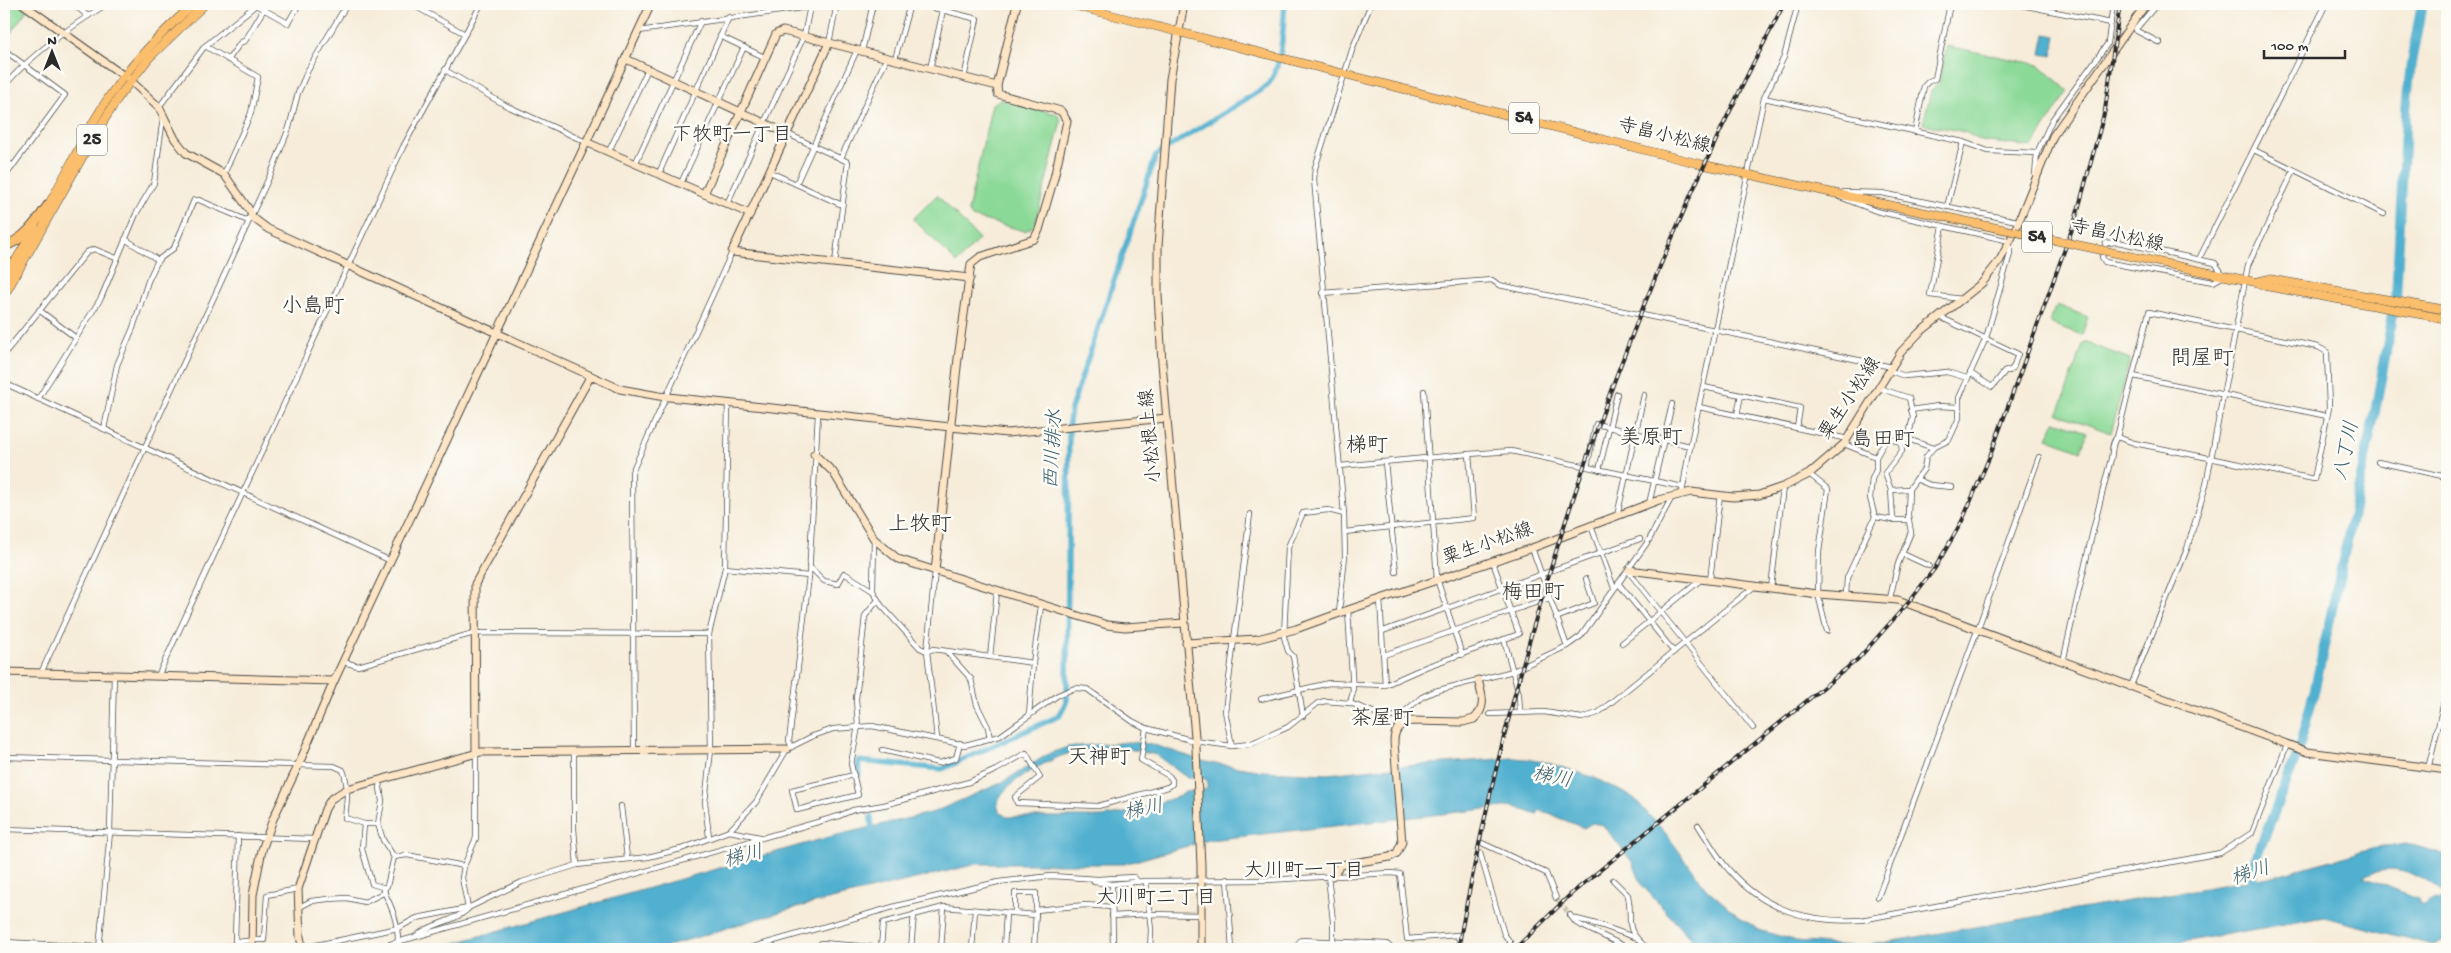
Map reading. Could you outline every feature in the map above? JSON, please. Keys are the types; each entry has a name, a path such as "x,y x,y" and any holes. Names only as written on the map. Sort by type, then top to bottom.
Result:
{"highway":[{"path":"4,246 15,242 27,232 49,204"},
{"path":"4,260 14,269 4,278"}],"main road":[{"name":"25","path":"4,296 14,269 87,133 168,28 194,4"},
{"name":"25","path":"14,269 128,78 205,4"},
{"name":"寺畠小松線","path":"1068,4 1749,175 2224,276 2256,282 2269,279 2444,318"},
{"name":"寺畠小松線","path":"2336,294 2445,309"}],"street":[{"path":"23,4 128,78 159,107 163,118 186,152 224,174 250,211 252,217 268,228 496,334 620,389 666,397 1007,433 1167,418"},
{"path":"73,4 88,16"},
{"path":"4,87 14,73 88,16 107,4"},
{"path":"159,107 205,46 256,5 288,23 299,4"},
{"path":"41,673 252,217 289,128 298,93 308,70 347,4"},
{"path":"411,4 465,34"},
{"path":"158,676 403,147 482,4"},
{"path":"252,949 253,895 266,837 334,681 392,561 651,4"},
{"path":"639,31 830,4"},
{"path":"634,750 632,472 829,42 837,4"},
{"path":"796,184 860,50 873,4"},
{"path":"841,158 891,58 910,4"},
{"path":"919,4 977,19 964,78"},
{"path":"930,69 942,10 941,4"},
{"path":"937,738 927,651 950,428 971,264 980,257 1034,238 1039,230 1067,120 1061,111 998,94 997,86 1017,4"},
{"name":"小松根上線","path":"1184,4 1170,78 1158,247 1158,294 1195,745 1201,866 1201,949"},
{"path":"1339,613 1345,532 1344,514 1314,174 1353,47 1372,4"},
{"path":"1340,466 1511,451 1654,481 1683,490 1690,446 1700,407 1764,98 1784,57 1798,4"},
{"path":"1915,132 1924,86 1929,81 1935,79 1950,4"},
{"path":"2016,4 2041,6 2111,23"},
{"path":"2035,175 2037,152 2052,120 2108,43 2113,4"},
{"name":"粟生小松線","path":"1186,643 1256,640 1284,633 1492,560 1532,548 1672,497 1683,490 1720,495 1759,495 1783,487 1809,474 1846,441 1901,352 1940,316 1982,283 2000,260 2053,136 2146,4"},
{"path":"2157,4 2135,30 2160,43"},
{"path":"2200,260 2326,4"},
{"path":"727,204 804,36 810,6"},
{"path":"228,60 240,42 245,41 264,9"},
{"path":"659,173 729,17"},
{"path":"636,162 700,21"},
{"path":"704,194 776,34 783,31 997,86"},
{"path":"720,36 766,58"},
{"path":"205,46 258,77 251,113 224,174"},
{"path":"681,183 744,47"},
{"path":"4,50 65,95 4,178"},
{"path":"626,59 848,162 835,263"},
{"path":"609,150 648,69"},
{"path":"445,70 505,105 750,214"},
{"path":"1764,98 1817,108 1964,142 1988,152 2037,152"},
{"path":"38,399 100,298 116,258 154,183 163,118"},
{"path":"1947,207 1964,142"},
{"path":"2254,150 2384,214"},
{"path":"4,159 13,166"},
{"path":"2130,688 2186,549 2206,485 2248,265 2294,170"},
{"path":"770,172 842,205"},
{"path":"1838,194 1844,192 1882,193 2017,221"},
{"path":"1838,194 1876,211 2010,240 2010,254 1986,338 1959,398 1959,418 1950,440 1933,448 1926,457 1924,469 1909,489 1911,532 1898,564 1890,598"},
{"path":"104,429 117,365 133,328 148,281 158,260 174,248 194,200 199,200 246,220 252,217"},
{"path":"1943,226 1930,295 1962,299"},
{"path":"125,239 158,260"},
{"path":"2118,242 2200,260 2215,263 2224,276 2213,282 2105,262 2102,257 2106,243 2118,242"},
{"path":"4,354 87,252 94,249 116,258"},
{"path":"732,252 970,278"},
{"path":"1323,293 1492,280 1498,284 1891,369 1905,376 1947,372 1967,378"},
{"path":"39,310 76,338"},
{"path":"2063,662 2113,442 2117,437 2149,312 2318,347 2327,352 2329,408 2314,480 2134,443 2117,437"},
{"path":"1940,316 2018,354 2013,368 2009,371 2006,370 1992,387 1970,372"},
{"path":"468,908 462,878 464,866 476,838 474,633 476,584 590,376"},
{"path":"2133,376 2327,416"},
{"path":"4,385 392,561"},
{"path":"1704,387 1800,408 1797,428"},
{"path":"1879,388 1908,398 1913,417 1908,439"},
{"path":"1424,391 1437,579 1462,655"},
{"path":"1599,470 1617,394"},
{"path":"1617,516 1644,395"},
{"path":"1738,415 1741,395"},
{"path":"710,837 705,802 711,750 709,634 725,568 728,404"},
{"path":"1649,504 1672,404"},
{"path":"1911,410 1938,406 1959,407"},
{"path":"1700,407 1797,428 1846,441 1876,457"},
{"path":"729,831 756,802 789,748 809,566 814,454 818,414"},
{"path":"1587,467 1596,424 1690,446"},
{"path":"1846,595 1847,578 1875,517 1870,498 1872,479 1876,470 1876,457 1887,438 1900,442 1908,439 1933,448"},
{"path":"1893,520 1892,490 1885,473 1902,450 1900,442"},
{"path":"814,454 833,472 874,539 898,559 1041,606 1107,625 1125,628 1184,623"},
{"path":"1345,532 1474,518 1469,454"},
{"path":"1878,897 1978,629 2039,457"},
{"path":"1385,462 1396,572"},
{"path":"2378,462 2447,477"},
{"path":"1809,474 1828,489 1819,552 1818,594 1826,631"},
{"path":"1916,480 1930,485 1952,487"},
{"path":"1771,588 1783,487"},
{"path":"1892,490 1909,489"},
{"path":"1710,580 1720,495"},
{"path":"761,837 729,831 681,849 648,857 577,865 522,882 468,908 417,918 398,928 303,948 298,908 298,889 314,839 331,799 347,789 476,753 789,748 833,729 858,726 872,726 965,744 990,740 1000,736 1058,695 1071,689 1087,689 1132,721 1146,728 1195,745 1232,746 1250,744 1288,727 1318,703 1325,701 1350,703 1383,716 1392,717 1403,713 1422,697 1435,691 1512,671 1567,646 1581,636 1649,540 1672,497"},
{"path":"1303,716 1292,656 1288,651 1284,633 1288,547 1303,513 1328,510 1344,514"},
{"path":"1232,746 1225,711 1250,514"},
{"path":"1875,517 1909,520"},
{"path":"1591,526 1614,588"},
{"path":"873,592 874,539"},
{"path":"1383,631 1640,539"},
{"path":"1532,548 1567,646"},
{"path":"1903,554 1929,566"},
{"path":"1262,699 1329,683 1385,685 1428,666 1518,634 1492,560"},
{"path":"809,566 824,580 838,584 844,573 873,592 920,648 927,651 946,651 1033,663"},
{"path":"725,568 808,576"},
{"path":"1628,571 1818,594 1890,598 1978,629 2130,688 2288,746 2308,752 2447,770"},
{"path":"1628,571 1753,728"},
{"path":"1556,618 1594,603 1586,579"},
{"path":"1622,643 1702,579"},
{"path":"1618,583 1674,652"},
{"path":"1490,714 1544,712 1582,718 1598,713 1755,586"},
{"path":"990,657 997,592"},
{"path":"1384,655 1549,598"},
{"path":"1380,599 1385,685"},
{"path":"854,776 792,790 797,810 858,795 854,776 851,764 858,726 856,699 865,616 878,600"},
{"path":"1029,716 1033,663 1041,606"},
{"path":"1348,610 1352,683 1350,703"},
{"path":"344,662 358,666 474,633 709,634"},
{"path":"1504,639 1520,712"},
{"path":"946,651 971,679 977,705 988,727 990,740"},
{"path":"4,672 334,681"},
{"path":"4,942 99,948 110,832 114,674"},
{"path":"1332,941 1333,921 1330,876 1341,864 1390,857 1397,853 1400,848 1402,839 1394,742 1396,730 1403,723 1411,721 1463,722 1474,719 1483,707 1483,697 1478,680"},
{"path":"2428,769 2447,689"},
{"path":"372,949 839,816 853,810 884,805 969,782 996,770 1026,753 1040,777 1018,793 1015,797 1017,803 1098,806 1168,787 1172,784 1169,776 1141,760 1146,728"},
{"path":"882,750 939,763 956,758 960,743"},
{"path":"1698,826 1732,874 1748,890 1769,903 1802,916 1822,920 1860,920 2220,853 2252,833 2288,746"},
{"path":"574,751 574,829 577,865"},
{"path":"4,757 334,766 343,770 347,789 345,818 364,824 378,824"},
{"path":"379,780 382,801 378,824 383,840 394,857 385,890 393,908 398,928 398,942"},
{"path":"621,806 627,858"},
{"path":"364,824 362,849 372,884 385,890"},
{"path":"4,829 314,839"},
{"path":"238,836 235,941 247,941"},
{"path":"1482,843 1546,873 1556,898"},
{"path":"1480,853 1504,934 1510,942"},
{"path":"394,857 407,855 464,866"},
{"path":"1087,878 1112,884 1146,881 1268,880 1400,874 1407,939 1457,935 1463,949"},
{"path":"746,949 961,889 1051,876 1087,878 1134,877 1138,882"},
{"path":"1227,879 1232,949"},
{"path":"1613,880 1628,895 1630,927 1634,937"},
{"path":"1146,881 1150,914 1150,949"},
{"path":"1112,884 1113,949"},
{"path":"256,940 264,940 267,895 298,889"},
{"path":"298,908 310,901 328,899 347,898 365,902 385,890"},
{"path":"1015,913 1015,893 1036,893 1034,949"},
{"path":"881,948 883,922 944,907 1015,913 1036,912 1085,904 1112,907"},
{"path":"941,949 944,907"},
{"path":"415,937 421,931 461,916 468,908"},
{"path":"972,949 975,910"},
{"path":"1004,949 1006,913"},
{"path":"910,949 914,914"},
{"path":"1112,916 1150,914 1201,915"},
{"path":"1625,949 1622,945 1576,923 1571,917 1600,924 1634,937 1648,949"},
{"path":"1297,949 1297,945 1302,940 1387,944 1392,949"},
{"path":"798,949 820,948 821,943 850,947 900,949"}],"green space":[{"path":"4,4 19,4 27,10 5,41"},
{"path":"1947,46 2040,65 2068,91 2032,147 1981,141 1965,132 1923,124 1931,91 1939,83"},
{"path":"1001,99 1057,114 1061,121 1035,225 1025,231 972,217 968,211 992,104"},
{"path":"937,195 979,239 957,263 913,219"},
{"path":"2057,305 2088,317 2082,335 2052,324 2050,321"},
{"path":"2084,342 2130,359 2111,433 2058,414"},
{"path":"2055,421 2087,432 2081,451 2047,438"}],"water":[{"path":"2045,34 2056,36 2052,56 2041,54"},
{"name":"梯川","path":"1129,742 1151,744 1206,762 1263,771 1328,774 1403,766 1513,758 1538,760 1593,777 1634,798 1667,835 1706,888 1737,915 1759,930 1796,941 1858,947 2269,877 2383,846 2412,845 2447,855 2447,896 2428,882 2408,872 2386,869 2364,877 2419,899 2418,903 2422,906 2428,901 2447,898 2447,929 2444,940 2433,945 2324,917 2143,949 1700,949 1642,885 1633,863 1603,825 1592,823 1584,828 1539,810 1537,815 1513,806 1209,840 1124,864 977,864 790,909 658,949 434,949 829,837 934,812 1003,782 1050,753 1068,747","holes":["1129,749 1156,755 1186,777 1207,779 1207,789 1185,792 1180,796 1130,812 1102,817 1007,817 999,809 999,800 1005,791 1016,781 1029,772 1064,755 1088,750"]}],"waterway":[{"name":"西川排水","path":"859,775 858,761 942,769 1059,716 1067,700 1069,422 1071,409 1156,155 1267,86 1277,68 1285,4"},
{"name":"八丁川","path":"2251,892 2253,865 2298,753 2315,688 2374,417 2396,298 2406,110 2411,63 2422,4"},
{"name":"西川排水","path":"871,817 872,833"}],"tunnel":[{"path":"1556,898 1570,915"},
{"path":"1510,942 1515,949"}],"railway":[{"path":"1458,949 1483,826 1512,704 1546,583 1585,464 1628,347 1675,231 1727,117 1784,4"},
{"path":"1515,949 1571,894 1858,659 1908,603 1935,568 1962,521 1990,456 2075,221 2105,110 2120,4"}],"district":[{"name":"下牧町一丁目","path":"732,136"},
{"name":"小島町","path":"313,308"},
{"name":"問屋町","path":"2202,360"},
{"name":"美原町","path":"1651,439"},
{"name":"島田町","path":"1883,441"},
{"name":"梯町","path":"1367,447"},
{"name":"上牧町","path":"920,526"},
{"name":"梅田町","path":"1533,594"},
{"name":"茶屋町","path":"1382,720"},
{"name":"天神町","path":"1099,759"},
{"name":"大川町一丁目","path":"1304,872"},
{"name":"大川町二丁目","path":"1156,899"}]}
